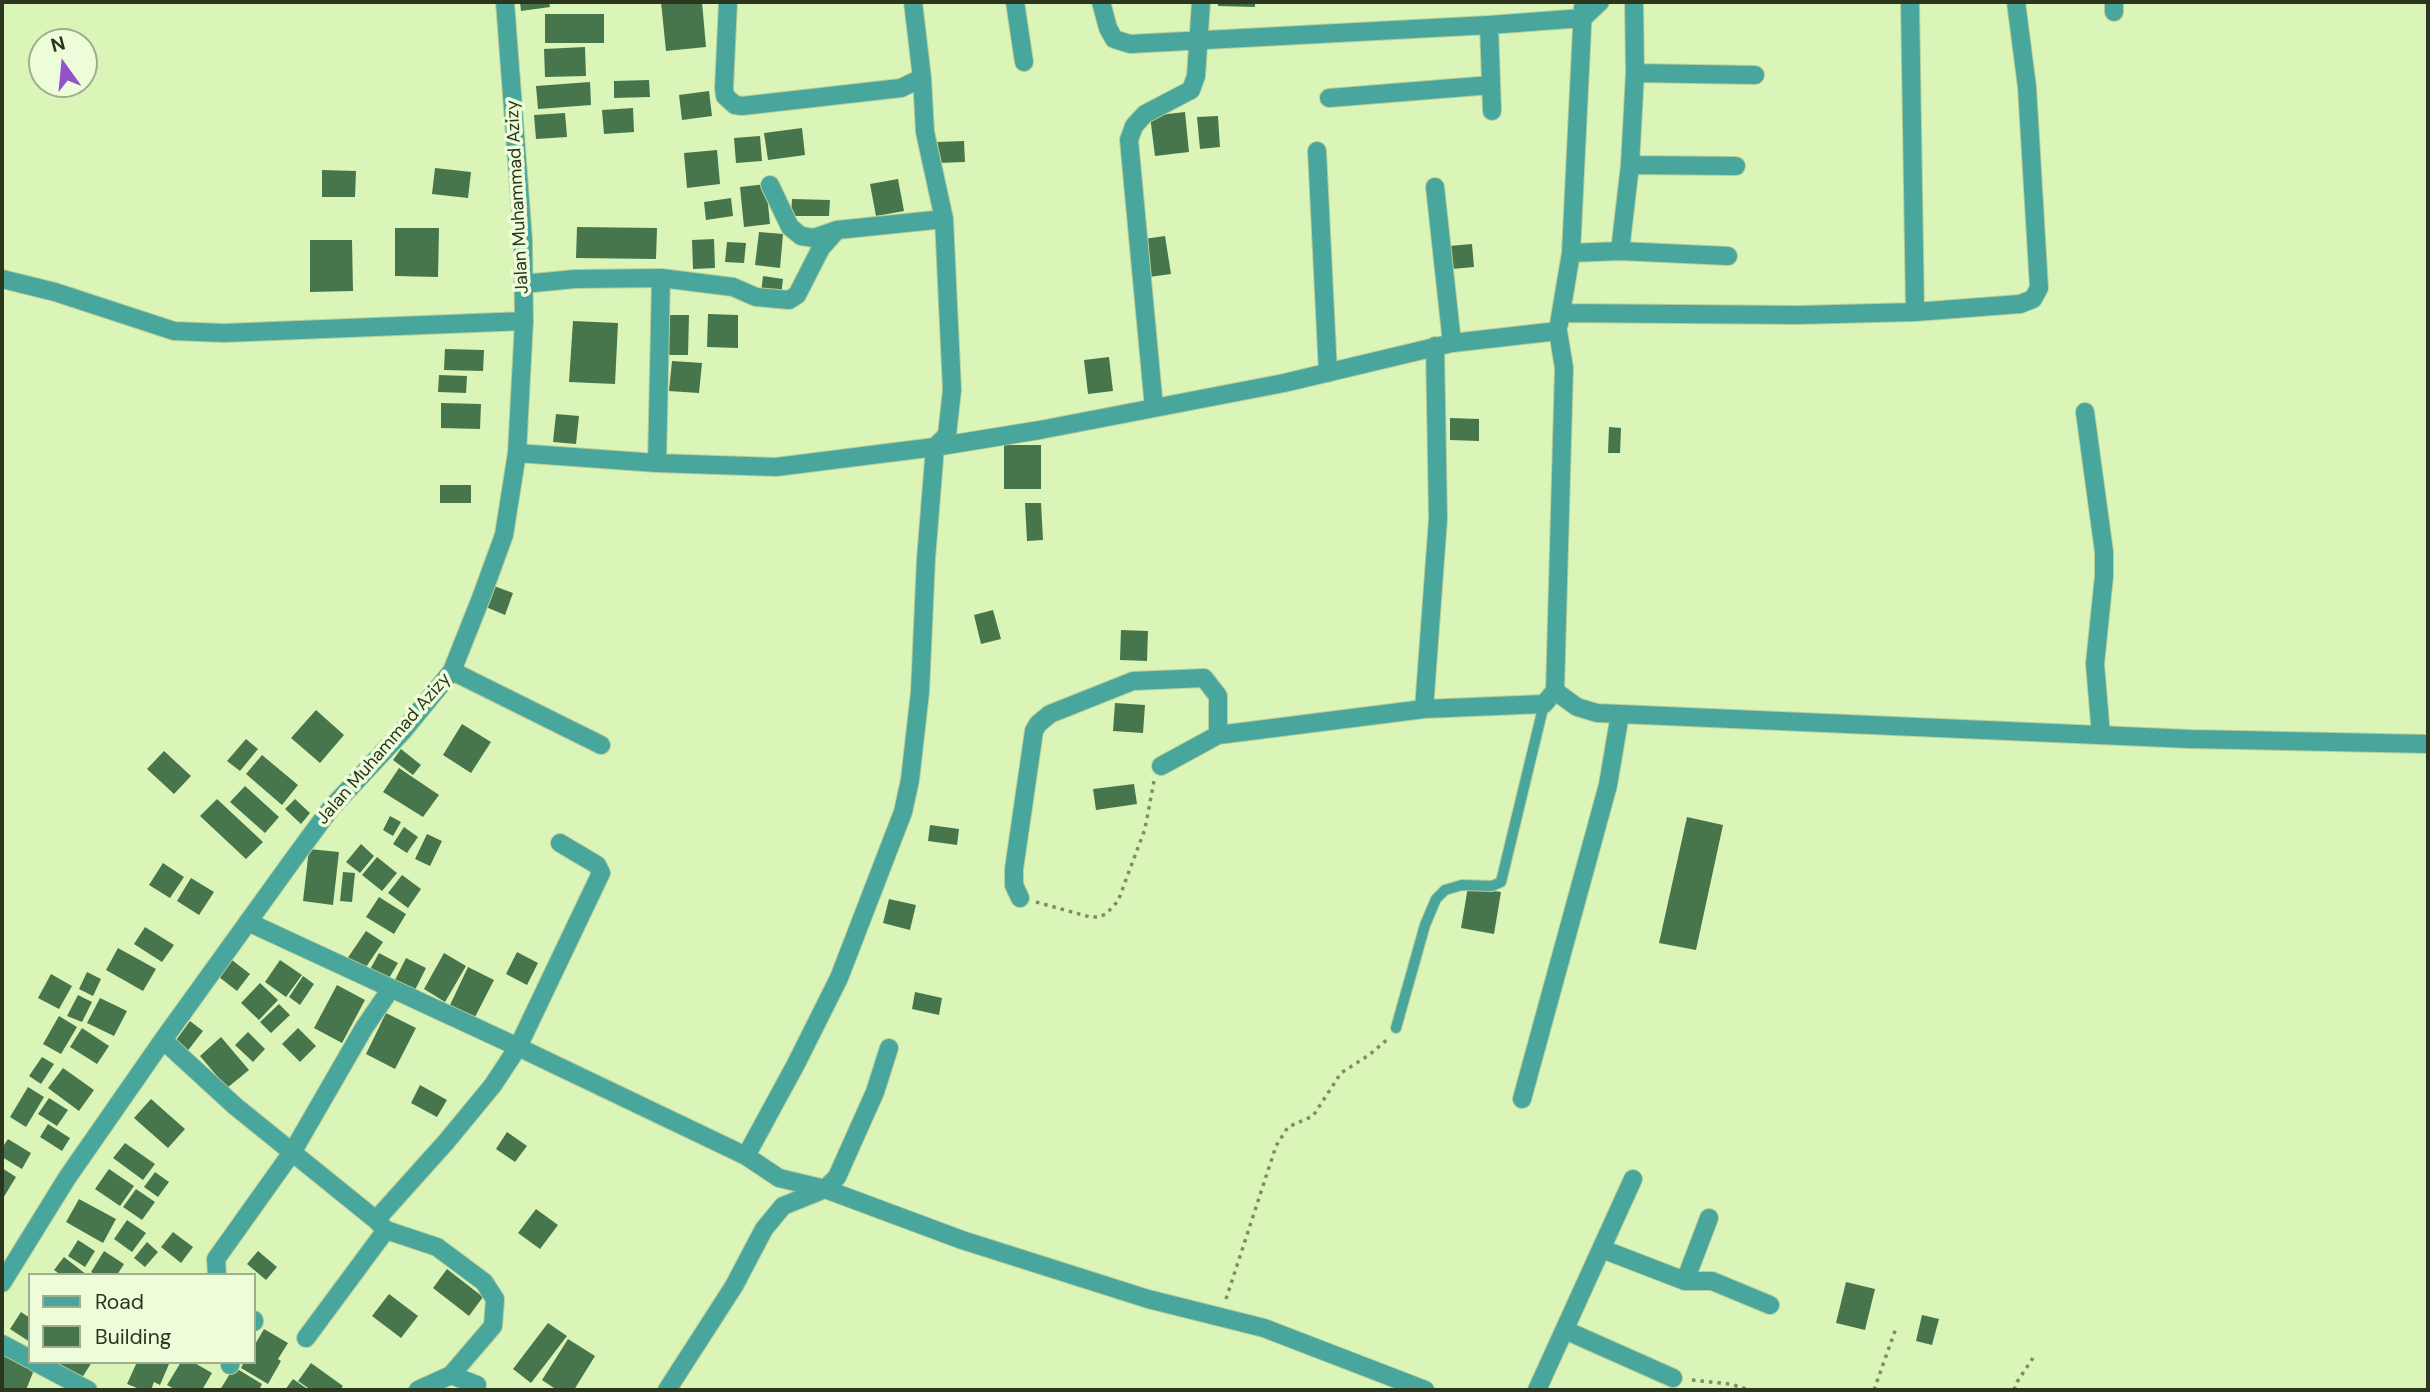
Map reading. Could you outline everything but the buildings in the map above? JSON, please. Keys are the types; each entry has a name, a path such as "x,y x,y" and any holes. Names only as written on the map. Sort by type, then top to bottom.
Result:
{"street":[{"name":"Jalan Muhammad Azizy","path":"2,1283 67,1178 331,808 403,732 452,671 504,535 517,453 524,321 523,240 505,2"},
{"path":"728,2 724,88 725,96 736,105 901,88 922,78"},
{"path":"746,1156 839,978 902,812 910,780 920,692 926,559 935,447 947,435 952,390 944,219 925,132 913,2"},
{"path":"1015,2 1024,62"},
{"path":"1101,2 1114,39 1130,44 1489,25 1583,10 1600,2"},
{"path":"1154,408 1129,140 1134,126 1145,114 1191,90 1196,76 1201,2"},
{"path":"1620,251 1630,165 1635,73 1634,2"},
{"path":"1910,2 1916,312"},
{"path":"517,453 657,463 776,467 935,447 1154,408 1560,322 1916,312 2020,303 2033,299 2039,288 2027,87 2016,2"},
{"path":"1550,697 1564,368 1560,322 1571,253 1583,10"},
{"path":"1489,25 1492,111"},
{"path":"1635,73 1755,75"},
{"path":"1329,97 1491,85"},
{"path":"1317,151 1328,373"},
{"path":"1630,165 1736,166"},
{"path":"770,186 790,227 801,236 814,237 837,230 944,219"},
{"path":"1424,709 1438,519 1443,345 1435,187"},
{"path":"523,284 575,279 661,278 733,288 756,297 789,300 797,295 821,248 837,230"},
{"path":"1571,253 1620,251 1728,256"},
{"path":"657,463 661,278"},
{"path":"2,279 55,292 174,331 224,333 524,321"},
{"path":"2085,412 2104,552 2095,664 2101,735"},
{"path":"452,671 601,746"},
{"path":"1020,898 1014,885 1014,869 1034,731 1038,723 1050,714 1133,681 1204,678 1218,696 1218,735"},
{"path":"1161,766 1218,735 1424,709 1550,697 1597,713 2101,735 2428,744"},
{"path":"1522,1098 1608,785 1620,714"},
{"path":"306,1338 381,1225 493,1085 518,1047 601,873 597,865 559,843"},
{"path":"248,922 746,1156 779,1178 825,1189 961,1240 1148,1299 1264,1328 1425,1390"},
{"path":"217,1273 216,1259 293,1151 364,1028 390,990"},
{"path":"163,1040 235,1106 381,1225 437,1247 484,1282 495,1299 494,1326 451,1375 418,1390"},
{"path":"667,1390 734,1286 764,1229 783,1206 825,1189 837,1177 875,1092 888,1048"},
{"path":"779,1178 783,1206"},
{"path":"1537,1390 1633,1180"},
{"path":"1685,1281 1709,1218"},
{"path":"1602,1249 1685,1281 1712,1281 1770,1306"},
{"path":"1564,1330 1673,1378"},
{"path":"2,1345 28,1358"},
{"path":"39,1364 88,1390"},
{"path":"451,1375 480,1389"}],"lane":[{"path":"1396,1028 1425,925 1436,899 1445,890 1462,884 1492,886 1501,882 1550,697"}],"path":[{"path":"1020,898 1090,917 1106,914 1118,901 1145,829 1154,780 1161,766"},
{"path":"1220,1317 1276,1146 1289,1127 1313,1116 1341,1073 1386,1042 1396,1028"},
{"path":"1874,1390 1896,1328"},
{"path":"2014,1390 2033,1358"},
{"path":"1673,1378 1730,1384 1750,1390"}]}
